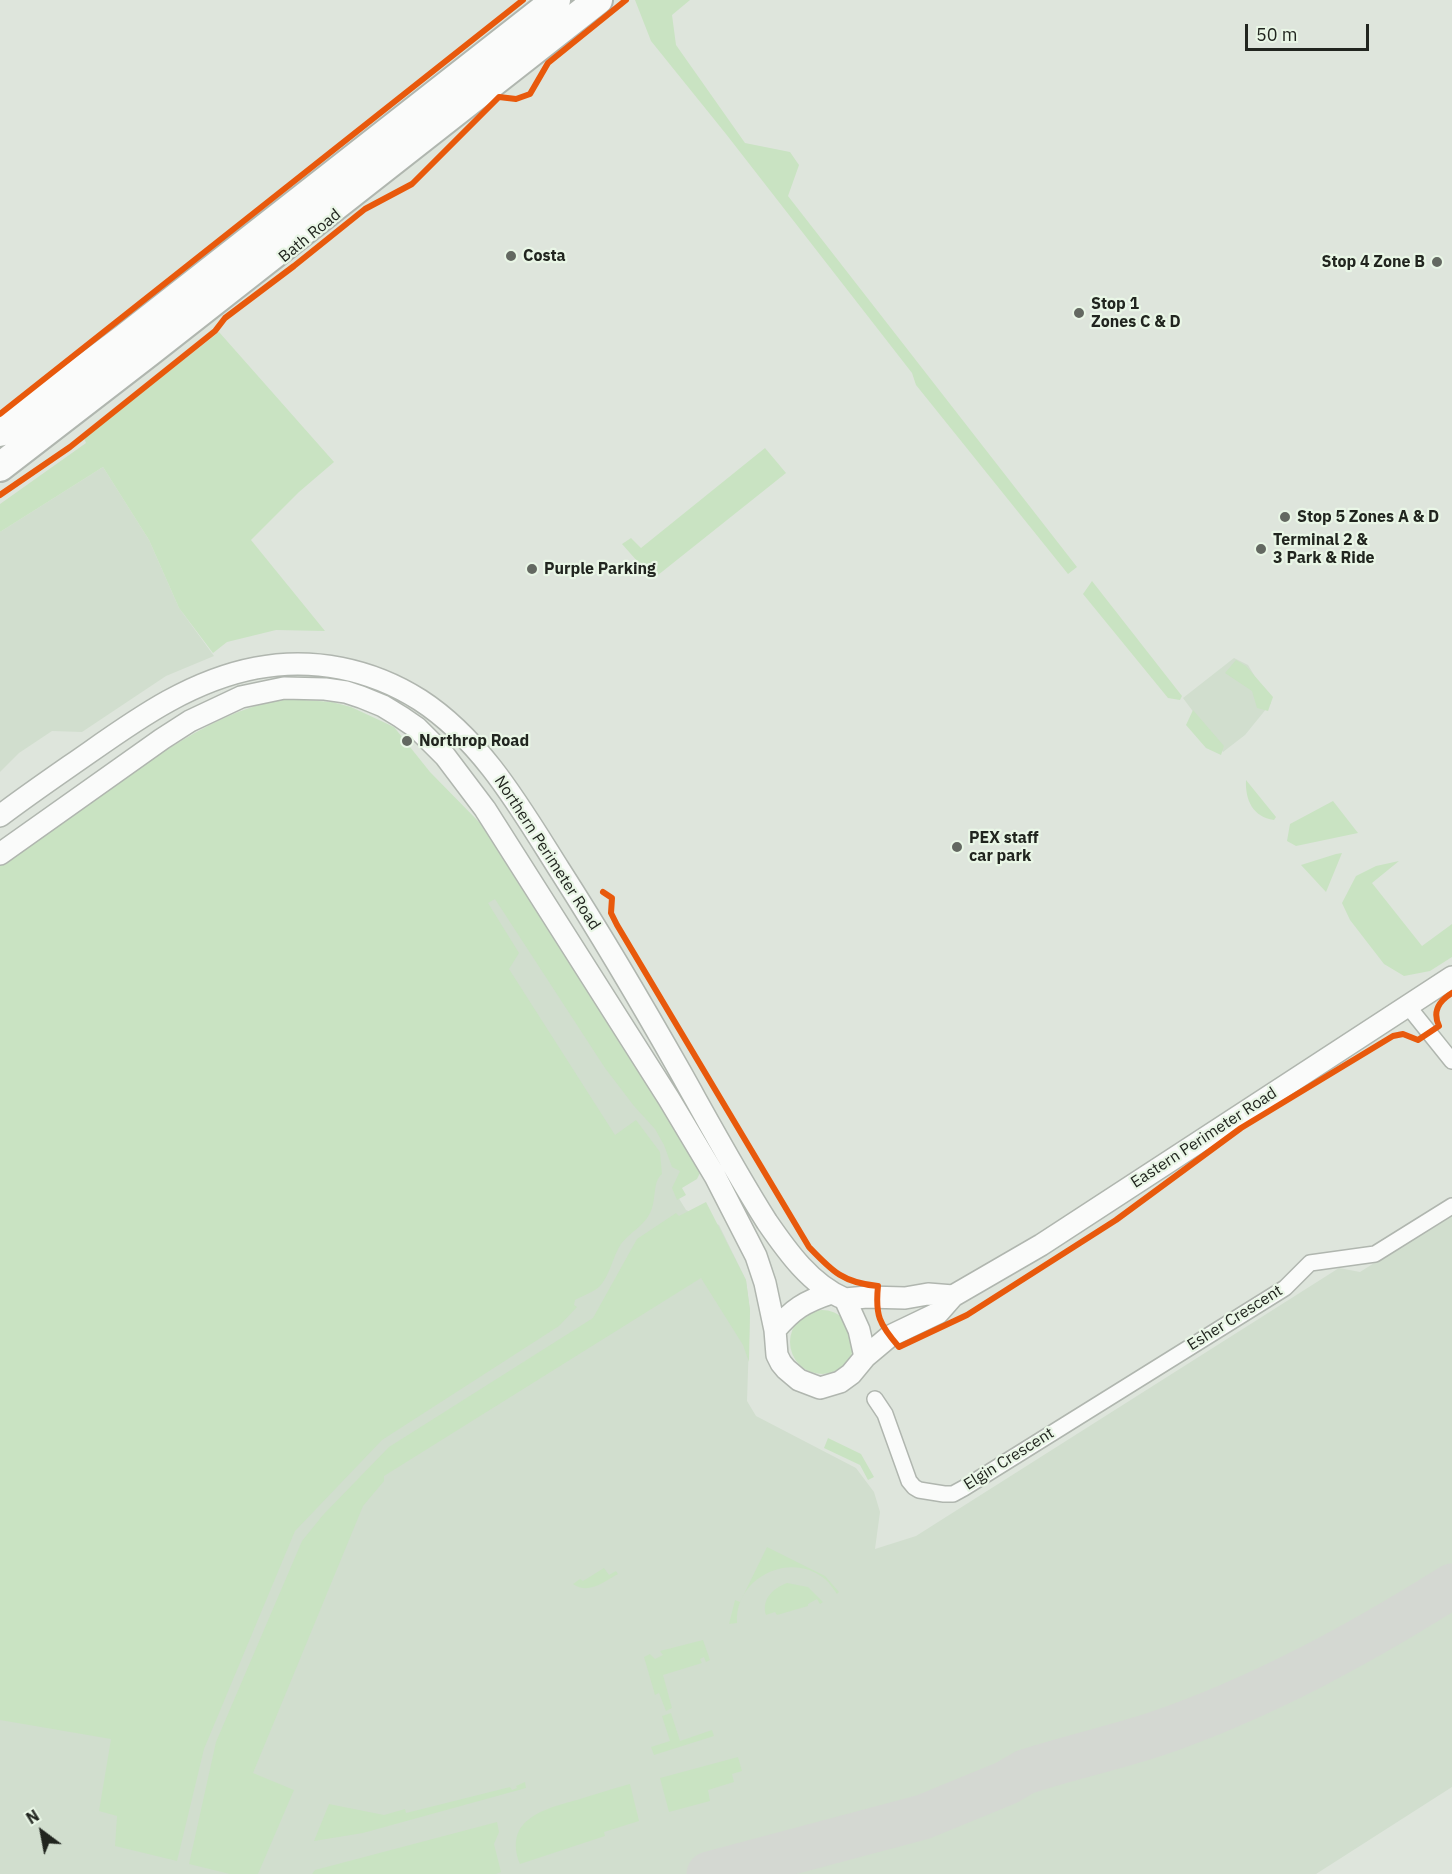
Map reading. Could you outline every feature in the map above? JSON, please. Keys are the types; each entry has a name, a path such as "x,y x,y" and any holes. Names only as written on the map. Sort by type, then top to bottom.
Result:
{"highway":[{"name":"Bath Road","path":"0,432 125,338 556,0"},
{"name":"Bath Road","path":"0,467 598,0"}],"street":[{"name":"Northern Perimeter Road","path":"0,816 147,713 188,690 255,668 304,664 330,666 378,677 422,701 456,729 482,757 530,822 615,960 767,1222 794,1257 838,1296"},
{"name":"Northern Perimeter Road","path":"0,854 162,739 190,721 241,697 284,688 325,689 361,697 401,717 417,728 446,756 479,801 675,1109 715,1176 756,1256 765,1283 775,1330"},
{"name":"Eastern Perimeter Road","path":"865,1357 899,1330 938,1313 953,1296 1041,1245 1452,977"},
{"path":"1407,1005 1452,1061"},
{"name":"Esher Crescent","path":"1090,1409 1285,1288 1310,1263 1375,1254 1452,1206"},
{"path":"838,1296 859,1330 865,1357 840,1382 820,1388 809,1385 792,1375 777,1355 775,1330 797,1307 811,1299 838,1296 905,1298 928,1294 953,1296"},
{"name":"Elgin Crescent","path":"875,1399 885,1414 909,1481 914,1488 944,1494 952,1494 964,1488 1090,1409"}],"shaded area":[{"path":"103,467 149,540 179,608 214,656 166,676 82,732 52,731 19,753 0,772 0,532"},
{"path":"1234,658 1248,665 1271,703 1245,735 1223,752 1183,698"},
{"path":"409,776 685,1163 675,1192 686,1210 719,1225 746,1280 750,1310 747,1401 756,1416 856,1468 874,1492 880,1512 875,1549 916,1536 1339,1268 1360,1272 1452,1214 1452,1787 1316,1874 0,1874 0,874"}],"green space":[{"path":"635,0 690,0 672,15 676,45 745,143 790,152 799,165 788,196 1077,567 1068,574 916,385 912,373 651,41"},
{"path":"219,332 334,462 299,492 251,540 325,631 276,630 227,642 213,653 179,608 149,540 103,467 0,532 0,504 86,443 84,438"},
{"path":"765,448 786,473 653,579 622,544 631,538 641,548"},
{"path":"1092,581 1182,696 1180,700 1168,698 1083,594"},
{"path":"1236,660 1246,666 1273,697 1268,711 1257,708 1252,691 1225,673"},
{"path":"289,699 332,702 351,707 394,727 430,772 480,823 701,1171 697,1179 682,1188 686,1195 677,1200 672,1188 680,1171 672,1167 655,1129 605,1068 495,899 488,903 519,953 509,969 615,1135 636,1120 660,1152 662,1174 657,1182 652,1208 648,1217 621,1244 600,1286 575,1300 574,1305 577,1307 559,1326 382,1440 295,1531 204,1749 177,1861 115,1846 117,1816 99,1811 111,1739 0,1720 0,866 131,773 190,736 217,721 245,710"},
{"path":"1193,710 1224,746 1221,755 1206,748 1186,725"},
{"path":"1246,780 1276,817 1274,820 1261,815 1252,806 1247,794"},
{"path":"1333,801 1358,833 1296,846 1287,841 1290,824"},
{"path":"1342,853 1326,892 1301,865 1336,854"},
{"path":"1399,861 1372,883 1422,946 1452,924 1452,957 1430,971 1404,976 1384,964 1350,920 1342,903 1356,876 1376,866"},
{"path":"706,1202 746,1280 750,1310 749,1362 743,1345 701,1278 384,1476 384,1481 363,1506 253,1773 294,1790 258,1874 230,1874 189,1864 216,1742 302,1541 323,1515 389,1447 593,1318 637,1239 676,1213 679,1216"},
{"path":"822,1310 840,1316 848,1324 854,1342 848,1360 840,1368 822,1374 804,1368 796,1360 790,1342 796,1324 804,1316"},
{"path":"828,1438 861,1454 874,1477 868,1480 860,1465 824,1448"},
{"path":"767,1547 825,1576 839,1592 837,1594 827,1581 811,1571 796,1567 781,1568 767,1573 754,1582 738,1607 737,1623 729,1624 735,1600 740,1602"},
{"path":"604,1568 609,1575 616,1571 618,1574 590,1588 573,1584 580,1579 583,1581"},
{"path":"787,1583 808,1587 823,1602 820,1604 817,1599 808,1606 777,1615 775,1612 766,1615 765,1604 769,1595"},
{"path":"703,1640 710,1660 706,1662 704,1657 700,1659 702,1663 663,1675 672,1708 666,1711 659,1693 655,1695 644,1657 650,1654 655,1659 663,1655 660,1651"},
{"path":"671,1713 680,1741 712,1730 714,1736 654,1755 651,1747 670,1741 662,1716"},
{"path":"738,1757 742,1771 732,1774 734,1782 708,1790 710,1801 669,1812 660,1778"},
{"path":"525,1782 526,1788 363,1833 314,1841 329,1804 384,1815 405,1809 406,1813 510,1787 512,1790"},
{"path":"630,1784 639,1821 604,1832 605,1836 520,1864 516,1849 517,1837 529,1819 551,1808"},
{"path":"497,1822 499,1832 494,1844 501,1872 496,1874 312,1874 315,1870"}],"taxiway":[{"path":"709,1874 923,1817 1006,1783 1025,1772 1140,1739 1195,1720 1308,1669 1452,1586"}],"cycle path":[{"path":"0,414 523,0"},
{"path":"0,495 70,447 215,331 225,318 365,209 412,184 499,97 516,99 530,94 548,63 626,0"},
{"path":"603,892 612,898 611,913 617,925 809,1247 825,1263 847,1279 878,1286 877,1305 880,1319 899,1347 967,1315 1116,1220 1241,1128 1393,1036 1403,1034 1418,1040 1439,1026 1436,1016 1438,1007 1452,993"}],"place":[{"name":"Costa","path":"511,256"},
{"name":"Stop 4 Zone B","path":"1437,262"},
{"name":"Stop 1 Zones C & D","path":"1079,313"},
{"name":"Stop 5 Zones A & D","path":"1285,517"},
{"name":"Terminal 2 & 3 Park & Ride","path":"1261,549"},
{"name":"Purple Parking","path":"532,569"},
{"name":"Northrop Road","path":"407,741"},
{"name":"PEX staff car park","path":"957,847"}]}
